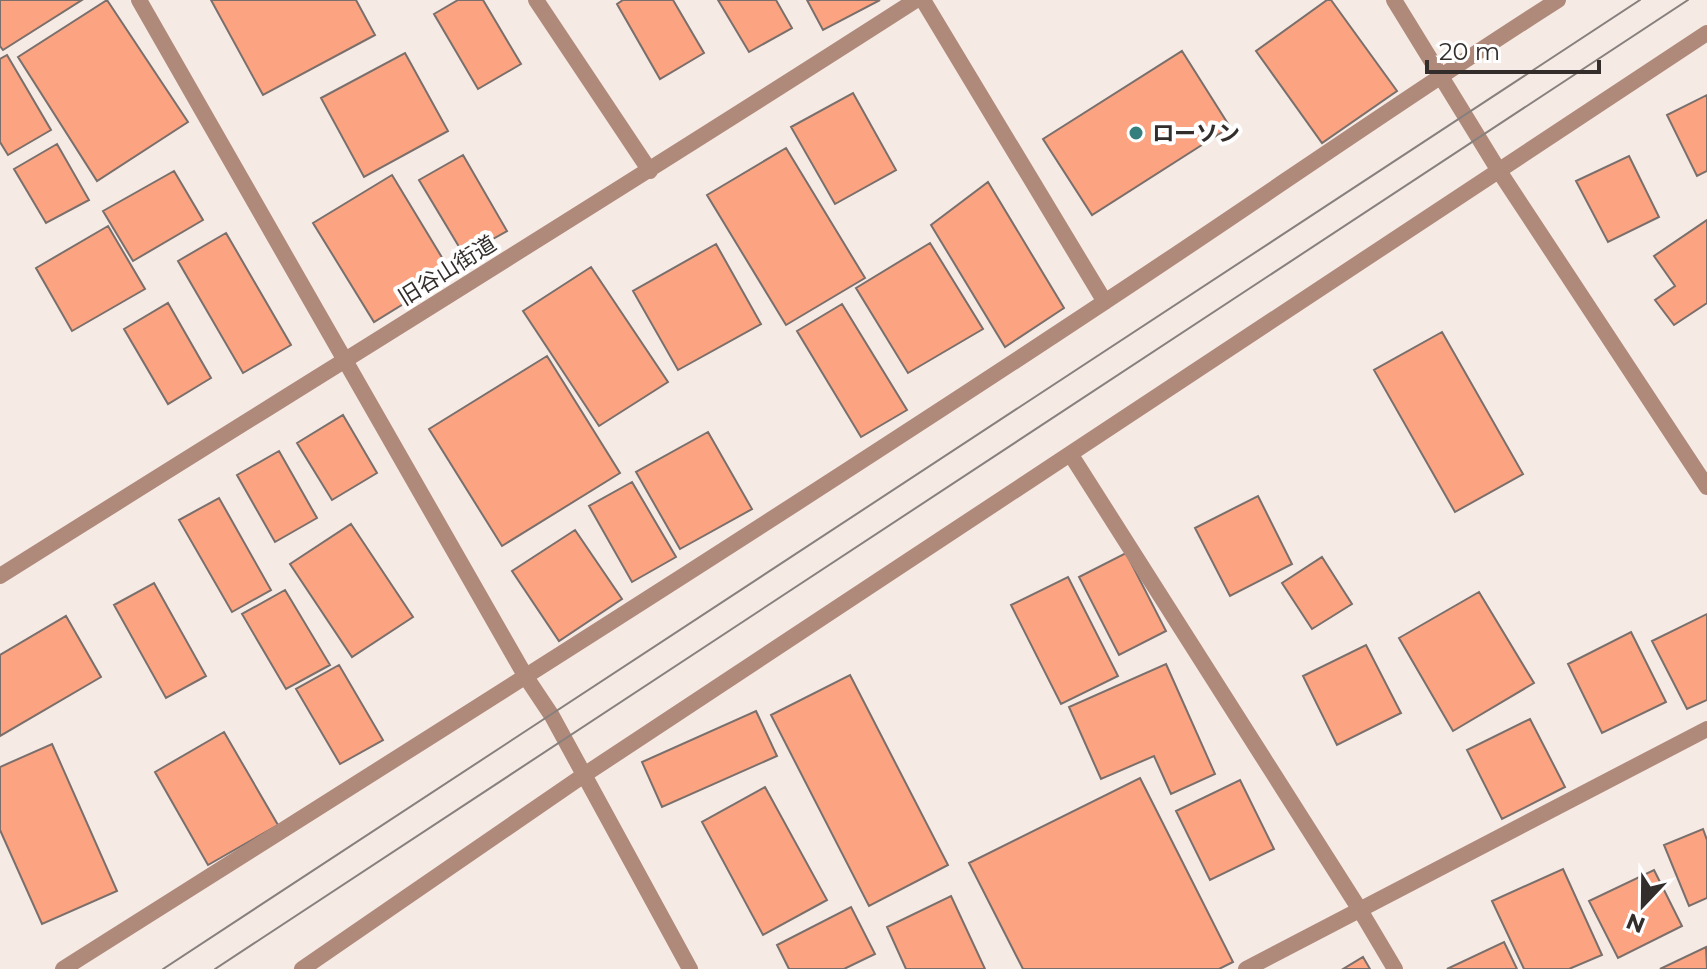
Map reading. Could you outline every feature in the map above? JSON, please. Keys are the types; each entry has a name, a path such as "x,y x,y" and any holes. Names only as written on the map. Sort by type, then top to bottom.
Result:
{"street":[{"path":"139,0 526,677 552,716 690,969"},
{"path":"536,0 650,171"},
{"name":"旧谷山街道","path":"0,576 650,171 916,0"},
{"path":"923,0 1105,302"},
{"path":"1394,0 1499,171 1707,487"},
{"path":"63,969 526,677 1105,302 1440,74 1558,0"},
{"path":"302,969 584,775 1707,33"},
{"path":"1071,455 1395,969"},
{"path":"1246,969 1707,729"}],"building":[{"path":"0,0 82,0 3,50 0,46"},
{"path":"107,0 188,122 97,181 18,57"},
{"path":"211,0 356,0 375,35 263,95"},
{"path":"458,0 483,0 521,64 478,89 434,14"},
{"path":"623,0 673,0 704,53 660,79 617,4"},
{"path":"718,0 776,0 792,28 749,52"},
{"path":"807,0 880,0 823,30"},
{"path":"1331,0 1397,91 1322,143 1256,51"},
{"name":"ローソン","path":"1182,51 1230,127 1092,215 1043,139"},
{"path":"405,53 448,131 364,177 321,98"},
{"path":"7,55 51,130 8,155 0,142 0,59"},
{"path":"853,93 896,170 835,204 791,127"},
{"path":"1707,95 1707,171 1697,176 1667,115"},
{"path":"57,144 89,200 46,223 14,169"},
{"path":"786,148 865,278 786,325 707,195"},
{"path":"463,155 507,231 464,255 419,180"},
{"path":"1629,156 1659,217 1608,242 1576,181"},
{"path":"174,171 203,220 133,261 103,211"},
{"path":"392,175 452,274 374,322 313,223"},
{"path":"988,182 1064,308 1005,347 931,225"},
{"path":"1707,220 1707,303 1674,325 1655,300 1675,286 1654,256"},
{"path":"108,226 145,289 72,331 36,268"},
{"path":"226,233 291,345 243,373 178,261"},
{"path":"930,243 983,329 908,373 856,288"},
{"path":"716,244 761,324 678,370 633,291"},
{"path":"591,267 668,382 599,426 523,311"},
{"path":"168,303 211,378 168,404 124,329"},
{"path":"842,304 907,410 861,437 797,331"},
{"path":"1442,332 1523,474 1455,512 1374,370"},
{"path":"547,356 620,473 502,546 429,429"},
{"path":"343,415 377,473 332,500 297,443"},
{"path":"708,432 752,509 680,549 636,472"},
{"path":"279,451 317,518 275,542 237,475"},
{"path":"632,482 676,557 632,582 589,506"},
{"path":"1258,496 1292,564 1230,596 1195,528"},
{"path":"219,498 271,590 232,612 179,520"},
{"path":"351,524 413,617 352,657 290,564"},
{"path":"575,530 622,599 559,641 512,571"},
{"path":"1126,553 1166,631 1119,655 1079,577"},
{"path":"1322,557 1352,604 1312,629 1282,583"},
{"path":"1068,577 1118,676 1061,704 1011,605"},
{"path":"154,583 206,676 166,698 114,605"},
{"path":"285,590 330,665 286,689 242,614"},
{"path":"1479,592 1534,683 1453,731 1399,638"},
{"path":"1707,614 1707,700 1687,709 1652,641"},
{"path":"66,616 101,677 0,736 0,655"},
{"path":"1631,632 1666,702 1602,733 1568,664"},
{"path":"1366,645 1401,713 1337,745 1303,676"},
{"path":"1166,664 1215,774 1171,794 1154,756 1101,779 1069,707"},
{"path":"339,665 383,740 340,764 296,689"},
{"path":"850,675 948,865 869,906 771,715"},
{"path":"756,711 777,756 662,807 642,762"},
{"path":"1530,719 1565,787 1502,819 1467,750"},
{"path":"224,732 278,825 208,865 155,772"},
{"path":"52,744 117,891 42,924 0,830 0,767"},
{"path":"1140,778 1233,962 1219,969 1023,969 969,863"},
{"path":"1240,780 1274,849 1210,880 1176,811"},
{"path":"765,787 827,900 763,935 702,822"},
{"path":"1703,829 1707,840 1707,898 1689,906 1664,845"},
{"path":"1563,869 1602,955 1569,969 1524,969 1492,901"},
{"path":"1654,870 1682,926 1618,958 1589,901"},
{"path":"951,896 985,969 906,969 887,927"},
{"path":"851,907 875,954 844,969 789,969 777,945"},
{"path":"1504,942 1517,969 1447,969"},
{"path":"1706,947 1707,969 1660,969"},
{"path":"1363,957 1370,969 1343,969"}],"tram line":[{"path":"163,969 1640,0"},
{"path":"215,969 1688,0"}],"place":[{"name":"ローソン","path":"1136,133"}]}
